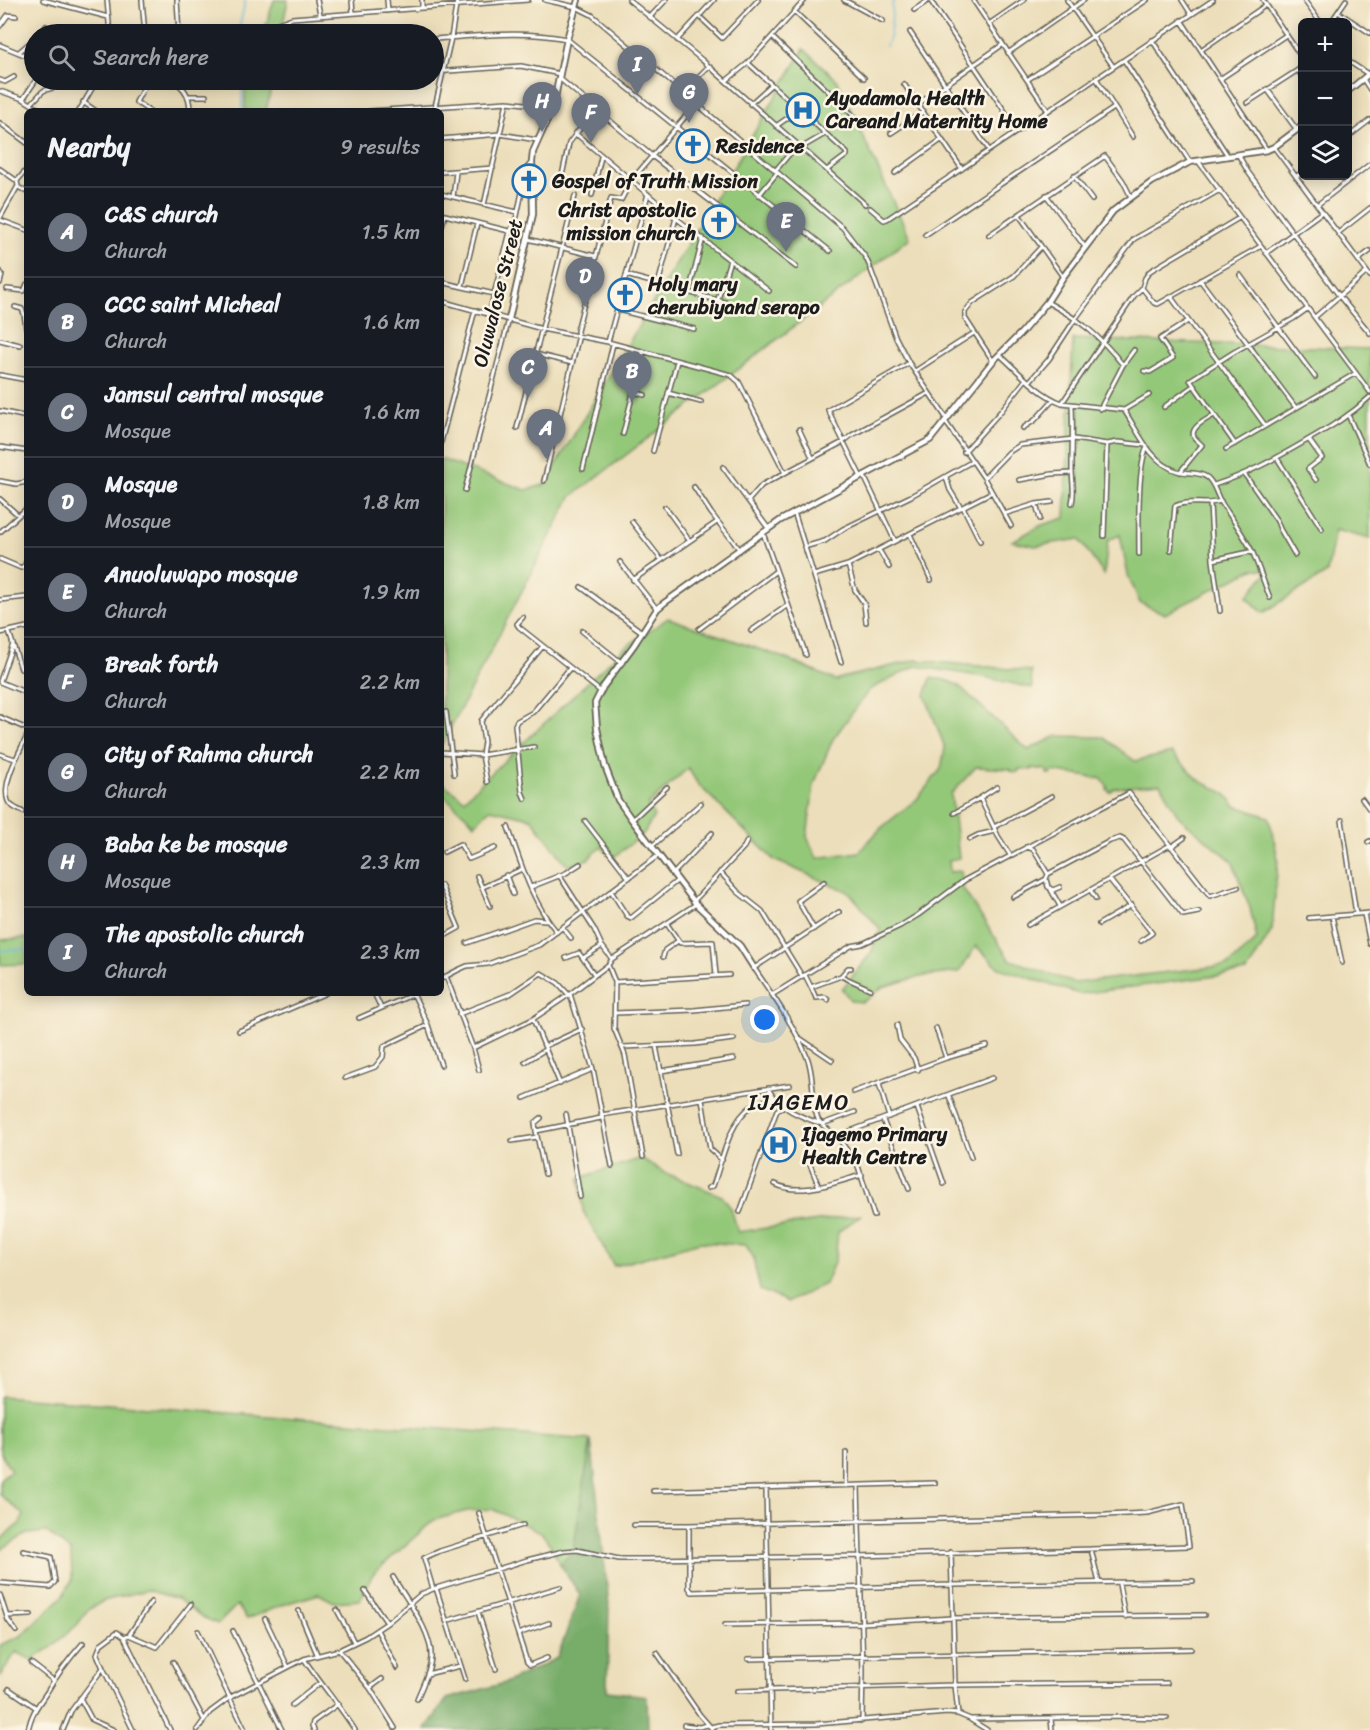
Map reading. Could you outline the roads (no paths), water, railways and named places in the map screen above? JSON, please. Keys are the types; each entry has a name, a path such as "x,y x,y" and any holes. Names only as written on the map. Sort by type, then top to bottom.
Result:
{"street":[{"path":"43,0 108,17"},
{"path":"107,0 109,24"},
{"path":"142,0 144,24"},
{"path":"177,0 178,24"},
{"path":"317,0 320,14"},
{"path":"352,0 353,12"},
{"path":"387,0 388,11"},
{"path":"422,0 422,7"},
{"path":"276,24 292,18 320,14 388,11 457,2 528,0"},
{"path":"546,0 576,7 592,15 843,228 866,258 896,338 909,363 964,452 984,478 1011,526"},
{"name":"Oluwalose Street","path":"465,490 528,240 534,205 533,152 553,106 567,39 579,0"},
{"path":"629,0 709,66 865,204"},
{"path":"650,17 666,0"},
{"path":"677,40 714,0"},
{"path":"699,16 722,38 758,0"},
{"path":"726,81 748,63 805,0"},
{"path":"844,0 883,21"},
{"path":"914,10 930,0 1018,131"},
{"path":"973,0 1048,111"},
{"path":"989,24 1024,0"},
{"path":"1067,0 1113,66"},
{"path":"1008,53 1084,0"},
{"path":"1027,80 1147,0"},
{"path":"1182,0 1191,14"},
{"path":"870,208 884,220 887,219 1213,0"},
{"path":"1263,0 1298,52"},
{"path":"1305,0 1317,18"},
{"path":"1334,18 1346,0"},
{"path":"444,64 457,2"},
{"path":"1201,50 1266,5"},
{"path":"795,12 864,78"},
{"path":"1338,12 1368,32 1370,26"},
{"path":"0,26 8,15 16,16"},
{"path":"1181,20 1267,150"},
{"path":"910,32 989,150"},
{"path":"444,38 516,33 543,34 567,39 830,251"},
{"path":"1220,79 1286,35"},
{"path":"772,37 859,121"},
{"path":"1151,40 1228,156"},
{"path":"0,45 24,54"},
{"path":"918,104 1002,45"},
{"path":"19,52 24,48"},
{"path":"1124,59 1190,162"},
{"path":"748,63 848,154 827,170"},
{"path":"1352,63 1369,73 1352,87"},
{"path":"444,72 521,66 559,76 652,156 796,267"},
{"path":"694,81 709,66"},
{"path":"1247,103 1298,70"},
{"path":"0,80 5,82 14,76"},
{"path":"1096,78 1133,137"},
{"path":"1362,79 1370,90"},
{"path":"904,84 962,169"},
{"path":"750,104 771,85"},
{"path":"874,1216 862,1175 853,1157 837,1136 822,1124 816,1115 814,1081 809,1060 772,995 740,945 695,903 618,800 605,766 595,703 600,691 622,663 657,609 794,512 930,440 993,361 1047,302 1113,211 1166,173 1190,162 1267,150 1297,130 1267,89"},
{"path":"23,99 29,90"},
{"path":"31,104 46,90"},
{"path":"80,108 90,90"},
{"path":"143,90 136,102 145,108"},
{"path":"184,90 189,96 190,108"},
{"path":"434,108 438,90"},
{"path":"0,91 23,99 37,108"},
{"path":"189,96 206,96"},
{"path":"83,102 92,108"},
{"path":"484,205 507,102"},
{"path":"444,108 507,102 553,106"},
{"path":"544,481 595,256 611,198 621,200 631,181 696,104"},
{"path":"560,185 569,143 574,133 596,108"},
{"path":"925,235 1114,108"},
{"path":"775,126 799,110"},
{"path":"891,133 923,112"},
{"path":"1352,133 1370,120"},
{"path":"0,123 24,141"},
{"path":"574,133 676,218 769,291"},
{"path":"444,139 500,134 539,140"},
{"path":"801,148 825,134"},
{"path":"895,173 941,140"},
{"path":"759,195 797,145"},
{"path":"1274,147 1368,274 1315,317"},
{"path":"989,235 1105,156 1123,181 1131,197"},
{"path":"1239,156 1248,172 1340,297 1370,333"},
{"path":"592,195 601,157"},
{"path":"1198,161 1370,392"},
{"path":"489,314 527,168 532,162"},
{"path":"1317,205 1370,164"},
{"path":"444,172 493,168"},
{"path":"0,169 17,181 18,186 0,219 24,229"},
{"path":"453,197 456,172"},
{"path":"17,181 24,173"},
{"path":"1074,176 1092,200"},
{"path":"18,186 24,190"},
{"path":"964,452 1049,359 1134,239 1220,190"},
{"path":"583,468 626,275 648,194"},
{"path":"444,195 517,212"},
{"path":"1046,195 1085,247"},
{"path":"517,428 575,196"},
{"path":"1338,233 1370,208"},
{"path":"1266,253 1322,212"},
{"path":"444,214 510,232"},
{"path":"1018,215 1063,277"},
{"path":"658,284 676,218"},
{"path":"1062,404 1103,340 1134,296 1143,288 1147,275 1154,267 1239,218"},
{"path":"462,286 477,223"},
{"path":"689,292 703,238"},
{"path":"528,240 595,256"},
{"path":"1143,288 1156,304 1261,246"},
{"path":"993,361 964,315 967,308 1014,276 1041,247"},
{"path":"1358,260 1370,251"},
{"path":"718,299 730,260"},
{"path":"0,271 2,275 0,283"},
{"path":"626,275 753,310"},
{"path":"1240,275 1315,376"},
{"path":"1200,280 1296,408"},
{"path":"444,283 494,294"},
{"path":"7,289 24,291"},
{"path":"1171,297 1266,425"},
{"path":"1047,302 1076,318 1103,340 1123,365"},
{"path":"444,303 514,322 611,343 736,378 784,473"},
{"path":"15,306 24,312"},
{"path":"1235,444 1190,380 1307,309"},
{"path":"444,430 475,310"},
{"path":"618,310 694,329"},
{"path":"1144,370 1150,372 1173,358 1160,339 1188,321"},
{"path":"914,371 974,333"},
{"path":"0,340 20,345"},
{"path":"1100,409 1123,365 1134,351"},
{"path":"623,434 643,352"},
{"path":"535,354 572,363"},
{"path":"1000,356 1053,400 1062,404 1124,410 1149,395"},
{"path":"652,451 677,361"},
{"path":"896,541 828,411 829,408 909,363"},
{"path":"1226,449 1356,373"},
{"path":"0,375 24,379"},
{"path":"1164,407 1193,386"},
{"path":"633,392 645,395"},
{"path":"668,393 701,402"},
{"path":"748,501 762,486 928,393"},
{"path":"1214,485 1245,475 1309,440 1349,417 1370,396"},
{"path":"1023,428 1035,420 1053,400"},
{"path":"1072,406 1074,439 1072,503"},
{"path":"1124,410 1160,464 1180,472 1205,476 1214,485 1221,501 1253,553 1270,598"},
{"path":"0,411 24,416"},
{"path":"1180,472 1202,445 1193,432 1197,426 1214,414"},
{"path":"1349,417 1370,464"},
{"path":"799,429 812,457"},
{"path":"984,478 1009,452 1020,445 1074,439 1146,446"},
{"path":"1309,440 1322,458 1308,469 1316,480"},
{"path":"1104,536 1107,444"},
{"path":"1139,554 1141,485 1143,455 1146,446"},
{"path":"0,447 24,451"},
{"path":"1277,458 1322,529"},
{"path":"804,546 825,541 843,529 971,462"},
{"path":"723,467 769,528"},
{"path":"1019,480 1072,473"},
{"path":"1245,475 1277,521 1295,555"},
{"path":"946,477 950,490 980,541"},
{"path":"0,481 16,484 24,483"},
{"path":"694,487 717,522 740,550"},
{"path":"814,575 848,565 992,492"},
{"path":"0,499 18,515"},
{"path":"1171,550 1175,506 1182,503 1210,504 1221,501"},
{"path":"1004,514 1036,504 1052,502"},
{"path":"1036,504 1041,519"},
{"path":"1210,504 1213,560 1220,611"},
{"path":"665,507 689,540"},
{"path":"0,532 24,510"},
{"path":"794,512 841,662"},
{"path":"632,522 661,559"},
{"path":"633,579 717,522"},
{"path":"763,533 806,655"},
{"path":"910,534 931,580"},
{"path":"879,550 889,567"},
{"path":"1213,560 1253,553"},
{"path":"0,559 21,568 24,566"},
{"path":"620,562 657,609"},
{"path":"848,565 855,590 864,603 866,622"},
{"path":"699,629 776,571"},
{"path":"581,587 642,632"},
{"path":"0,600 24,597"},
{"path":"751,632 788,605"},
{"path":"523,617 518,626 600,691"},
{"path":"0,633 24,628"},
{"path":"582,631 622,663"},
{"path":"9,632 21,669"},
{"path":"13,644 0,682 24,692"},
{"path":"487,782 482,755 484,742 481,721 543,646"},
{"path":"525,799 516,751 516,723 533,712 570,668"},
{"path":"446,712 454,774"},
{"path":"0,717 24,728"},
{"path":"23,812 11,806 7,798 10,776 24,743"},
{"path":"444,752 482,755 534,747"},
{"path":"0,754 16,760"},
{"path":"954,813 997,787"},
{"path":"632,820 667,788"},
{"path":"772,995 851,946 862,944 900,926 965,880 1129,793 1210,897 1238,887"},
{"path":"970,839 995,829 1052,796"},
{"path":"980,798 1010,855"},
{"path":"1362,799 1370,810"},
{"path":"652,846 701,803"},
{"path":"1342,820 1356,914"},
{"path":"585,821 629,878"},
{"path":"508,827 523,869 546,920 557,933"},
{"path":"673,874 712,833"},
{"path":"1060,906 1047,885 1048,874 1117,838 1124,840 1182,915 1199,912"},
{"path":"1028,925 1184,838"},
{"path":"473,1048 533,1019 570,994 608,965 612,959 695,903 747,841"},
{"path":"1034,843 1033,849 1048,874"},
{"path":"444,852 460,844 469,859 495,849"},
{"path":"1026,847 1033,849"},
{"path":"479,1071 473,1048 446,976 467,966 488,964 539,945 659,855"},
{"path":"531,886 580,864"},
{"path":"483,887 523,869"},
{"path":"720,872 738,892 762,911 816,998 825,997 828,1000"},
{"path":"506,875 513,894"},
{"path":"559,875 612,959"},
{"path":"477,876 490,906"},
{"path":"1013,897 1046,879"},
{"path":"611,891 627,916 631,918 678,880"},
{"path":"1110,880 1152,933 1141,941"},
{"path":"814,929 798,901 824,882"},
{"path":"1052,890 1060,886"},
{"path":"1091,891 1096,899"},
{"path":"444,892 459,928 444,936"},
{"path":"1099,924 1132,905"},
{"path":"754,968 839,912"},
{"path":"1309,918 1370,912"},
{"path":"1364,914 1370,944"},
{"path":"1332,916 1341,963"},
{"path":"467,943 534,919 546,920"},
{"path":"667,924 678,941 682,943 713,942 716,975"},
{"path":"563,928 571,938"},
{"path":"663,957 665,950 678,941"},
{"path":"583,958 602,946"},
{"path":"566,958 579,953 594,975"},
{"path":"608,965 615,982 615,1035 623,1047 643,1157"},
{"path":"811,987 841,976 848,968 851,968"},
{"path":"459,1014 510,994 541,973 558,982 570,994 582,1029 593,1069 612,1166"},
{"path":"615,982 729,975"},
{"path":"841,976 870,989"},
{"path":"239,1031 319,996"},
{"path":"375,996 381,1008"},
{"path":"359,1018 409,996"},
{"path":"415,996 428,1025 441,1065"},
{"path":"615,1013 694,1010 745,1005"},
{"path":"533,1019 560,1084"},
{"path":"345,1078 375,1067 383,1057 384,1046 428,1025"},
{"path":"897,1025 900,1040 914,1058 918,1070"},
{"path":"936,1028 946,1058"},
{"path":"525,1062 546,1047 582,1029"},
{"path":"796,1036 832,1060"},
{"path":"623,1047 695,1044 734,1038"},
{"path":"656,1046 677,1154"},
{"path":"854,1092 946,1058 987,1046"},
{"path":"661,1071 734,1059"},
{"path":"524,1098 593,1069"},
{"path":"837,1136 992,1078"},
{"path":"879,1084 889,1118"},
{"path":"536,1131 634,1111 790,1085"},
{"path":"768,1088 774,1098 784,1106 822,1124 855,1112"},
{"path":"949,1096 971,1157"},
{"path":"708,1188 712,1186 739,1117 753,1106 774,1098"},
{"path":"702,1099 710,1149 722,1160"},
{"path":"740,1212 777,1110 784,1106"},
{"path":"916,1107 944,1184"},
{"path":"566,1114 580,1197"},
{"path":"541,1118 535,1124 545,1174"},
{"path":"883,1120 909,1189"},
{"path":"512,1141 537,1137"},
{"path":"805,1152 819,1186"},
{"path":"775,1184 785,1189 819,1186 862,1175"},
{"path":"846,1452 846,1486"},
{"path":"653,1491 935,1483"},
{"path":"858,1486 862,1721"},
{"path":"766,1488 771,1728"},
{"path":"634,1525 1106,1515 1147,1513 1183,1504 1189,1546 912,1553"},
{"path":"479,1513 528,1664 547,1658"},
{"path":"689,1524 689,1588 692,1592 1193,1581"},
{"path":"465,1679 424,1558 524,1525"},
{"path":"197,1730 214,1707 304,1659 339,1650 377,1630 421,1594 527,1560 577,1550 619,1559 859,1556 952,1552 955,1685 958,1714"},
{"path":"1091,1550 1100,1583"},
{"path":"0,1583 50,1587 54,1585 56,1582 51,1557 23,1551"},
{"path":"393,1577 422,1624 431,1657 417,1699"},
{"path":"1119,1584 1125,1617"},
{"path":"446,1621 560,1587"},
{"path":"365,1592 387,1623"},
{"path":"0,1595 7,1616 16,1631"},
{"path":"124,1637 129,1635 151,1602"},
{"path":"129,1635 157,1647 191,1604"},
{"path":"337,1610 354,1642"},
{"path":"299,1611 317,1654"},
{"path":"478,1612 496,1668"},
{"path":"7,1616 31,1615"},
{"path":"725,1625 862,1623 953,1618 1204,1615"},
{"path":"265,1619 288,1667"},
{"path":"518,1634 549,1623"},
{"path":"377,1630 397,1668"},
{"path":"198,1631 245,1730"},
{"path":"232,1631 282,1730"},
{"path":"133,1730 97,1653 101,1644 115,1632 124,1637 170,1730"},
{"path":"28,1730 31,1714 63,1665 83,1643"},
{"path":"748,1659 1191,1649"},
{"path":"339,1650 370,1688 395,1728"},
{"path":"657,1653 710,1727"},
{"path":"304,1659 355,1730"},
{"path":"173,1662 204,1719"},
{"path":"31,1663 53,1680"},
{"path":"427,1674 460,1666"},
{"path":"63,1730 70,1711 104,1668"},
{"path":"370,1688 382,1679"},
{"path":"292,1705 320,1683"},
{"path":"737,1691 955,1685 1167,1683"},
{"path":"9,1689 36,1707"},
{"path":"80,1698 92,1720 114,1730"},
{"path":"314,1730 313,1722 338,1704"},
{"path":"684,1725 771,1728 947,1713 958,1714 970,1719 987,1730"},
{"path":"970,1719 1167,1718"},
{"path":"1051,1719 1052,1730"}],"waterway":[{"path":"240,24 245,0"},
{"path":"886,46 891,29 893,0"},
{"path":"242,90 242,108"},
{"path":"0,951 24,949"}],"place":[{"name":"The apostolic church","path":"637,95"},
{"name":"Ayodamola Health Careand Maternity Home","path":"803,110"},
{"name":"City of Rahma church","path":"689,123"},
{"name":"Baba ke be mosque","path":"542,132"},
{"name":"Break forth","path":"591,143"},
{"name":"Residence","path":"693,146"},
{"name":"Gospel of Truth Mission","path":"529,181"},
{"name":"Christ apostolic mission church","path":"719,222"},
{"name":"Anuoluwapo mosque","path":"786,252"},
{"name":"Holy mary cherubiyand serapo","path":"625,295"},
{"name":"Mosque","path":"585,307"},
{"name":"Jamsul central mosque","path":"528,398"},
{"name":"CCC saint Micheal","path":"632,402"},
{"name":"C&S church","path":"546,459"},
{"name":"Ijagemo Primary Health Centre","path":"779,1145"}],"district":[{"name":"IJAGEMO","path":"799,1102"}]}
